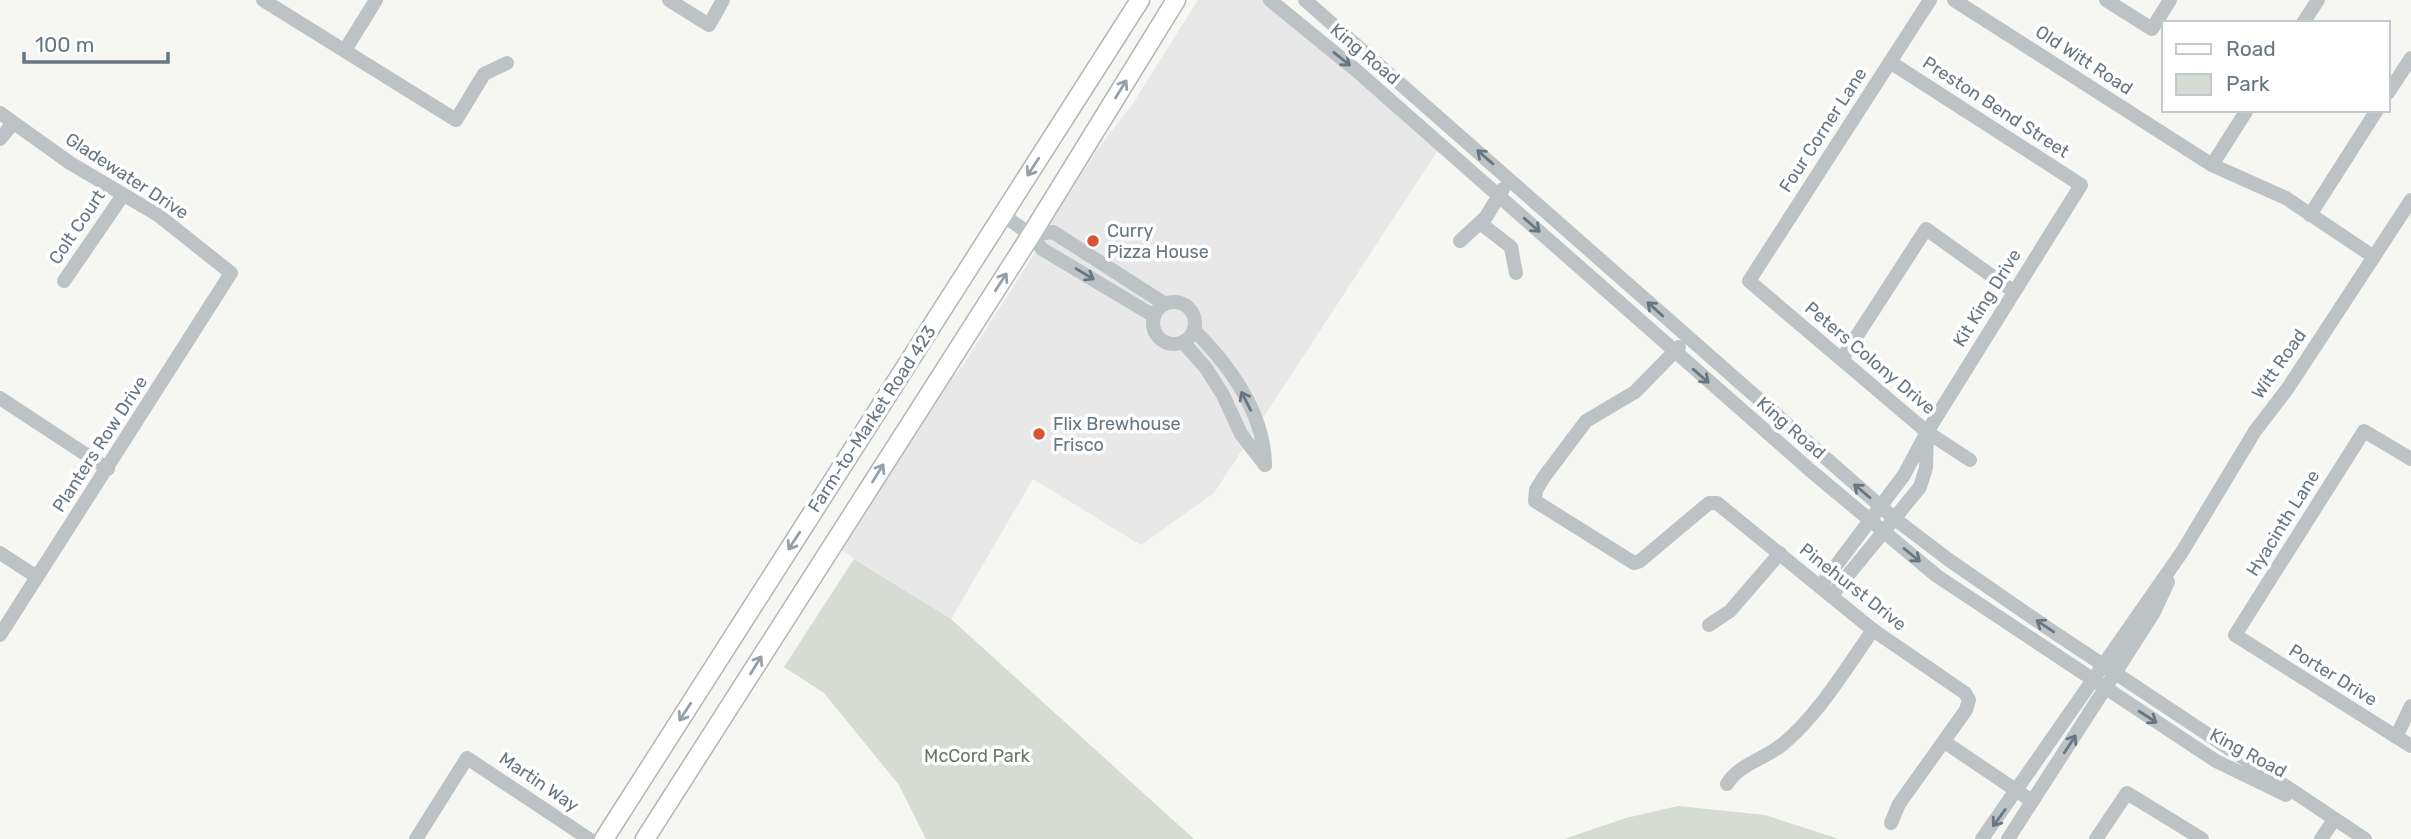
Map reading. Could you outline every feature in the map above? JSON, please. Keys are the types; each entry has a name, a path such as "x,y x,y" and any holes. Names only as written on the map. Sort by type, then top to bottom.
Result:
{"main road":[{"name":"Farm-to-Market Road 423","path":"604,839 1140,0"},
{"name":"Farm-to-Market Road 423","path":"645,839 1177,0"}],"street":[{"path":"263,0 456,120 484,74 507,63"},
{"path":"345,50 376,0"},
{"path":"669,0 709,25 723,0"},
{"name":"King Road","path":"1270,0 1498,195 1674,353 1937,576 2216,761 2334,820"},
{"name":"King Road","path":"1305,0 1895,519 1949,560 2115,674 2227,745 2365,839"},
{"name":"Four Corner Lane","path":"1749,281 1930,0"},
{"name":"Old Witt Road","path":"1954,0 2212,165 2277,193 2374,257"},
{"path":"2106,0 2152,29 2170,0"},
{"path":"2304,21 2318,0"},
{"path":"1321,42 1334,26"},
{"path":"2390,90 2411,58"},
{"name":"Preston Bend Street","path":"1890,62 2081,185"},
{"path":"2212,165 2246,112"},
{"path":"2309,215 2376,112"},
{"name":"Gladewater Drive","path":"0,113 70,163 158,215 231,273"},
{"path":"0,139 13,123"},
{"path":"1460,240 1480,223 1511,180"},
{"name":"Kit King Drive","path":"1825,591 1870,521 1905,475 1927,432 2081,185"},
{"name":"Colt Court","path":"64,281 123,195"},
{"name":"Witt Road","path":"1982,839 2018,792 2091,679 2182,552 2255,431 2288,388 2411,200"},
{"path":"1003,215 1031,234 1045,250 1154,316"},
{"path":"1480,223 1511,247 1516,273"},
{"path":"1842,359 1926,229 2013,292"},
{"path":"1031,234 1053,232 1166,304 1178,303 1190,310 1195,323 1194,330 1183,342 1169,344 1157,336 1154,316"},
{"name":"Planters Row Drive","path":"0,635 231,273"},
{"name":"Peters Colony Drive","path":"1749,281 1927,432 1970,460"},
{"path":"1154,316 1166,304"},
{"path":"1183,342 1206,368 1223,395 1241,435 1265,465 1265,441 1249,405 1224,360 1194,330"},
{"path":"1674,353 1687,338"},
{"name":"Pinehurst Drive","path":"1674,353 1634,391 1586,421 1544,477 1536,490 1535,501 1634,563 1640,561 1709,503 1714,502 1873,630 1959,688 1969,700 1966,710 1945,743"},
{"path":"0,398 107,468"},
{"name":"Hyacinth Lane","path":"2235,635 2364,431 2411,459"},
{"name":"Kit King Drive","path":"1825,591 1884,532 1920,487 1926,468 1927,432"},
{"name":"Witt Road","path":"2008,839 2153,614 2182,552"},
{"path":"0,553 37,577"},
{"path":"1709,625 1730,611 1780,553"},
{"path":"1727,784 1740,769 1783,744 1804,723 1873,630"},
{"name":"Porter Drive","path":"2235,635 2411,746"},
{"path":"2396,737 2411,706"},
{"path":"1891,823 1899,804 1945,743 2033,802"},
{"name":"Martin Way","path":"416,839 467,758 589,839"},
{"path":"2096,839 2127,793 2202,839"},
{"path":"2321,839 2334,820"}],"shaded area":[{"path":"1198,0 1263,0 1438,150 1214,493 1141,545 1033,479 951,619 839,549 938,394 962,367 1032,257 1055,215 1099,147 1132,105"}],"green space":[{"name":"McCord Park","path":"854,559 951,619 1194,839 926,839 899,785 824,693 784,667"},
{"path":"1678,806 1765,815 1839,839 1564,839 1626,818"}],"place":[{"name":"Curry Pizza House","path":"1093,241"},
{"name":"Flix Brewhouse Frisco","path":"1039,434"}]}
